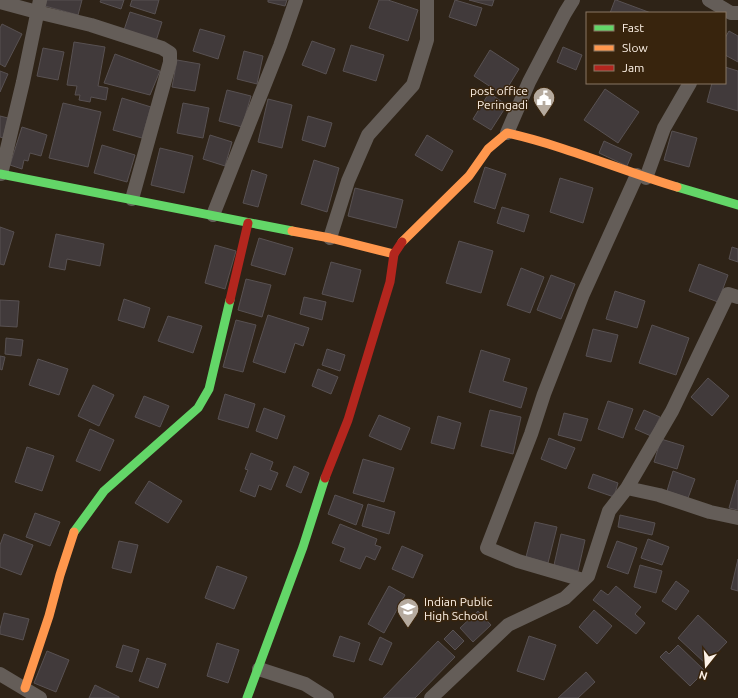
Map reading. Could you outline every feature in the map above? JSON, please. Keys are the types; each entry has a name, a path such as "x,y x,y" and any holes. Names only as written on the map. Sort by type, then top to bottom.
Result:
{"main road":[{"path":"248,698 303,547 324,481 348,420 390,282 394,254 403,240 469,176 488,149 507,133 534,139 642,177 738,205"},
{"path":"1,174 330,238 394,254"},
{"path":"25,688 75,530 104,491 198,408 209,389 248,223"}],"street":[{"path":"213,215 280,46 296,0"},
{"path":"330,238 348,180 368,135 413,85 427,40 427,0"},
{"path":"507,133 529,82 565,12 573,0"},
{"path":"709,0 725,12"},
{"path":"0,2 38,6 170,52 170,62 132,199"},
{"path":"1,174 24,82 38,6"},
{"path":"583,580 518,561 487,548 583,294 642,177 664,128 689,84"},
{"path":"431,698 508,625 565,598 588,576 609,511 627,488 672,411 728,294 738,297"},
{"path":"627,488 659,495 710,512 738,518"},
{"path":"259,669 305,684 328,698"},
{"path":"0,674 40,698"}],"building":[{"path":"47,0 82,0 78,15 45,6"},
{"path":"101,0 124,0 121,9 100,2"},
{"path":"132,0 159,0 155,14 130,6"},
{"path":"268,0 287,0 285,6 268,2"},
{"path":"379,0 388,0 418,10 408,41 369,28"},
{"path":"455,0 482,8 476,26 449,17"},
{"path":"469,0 494,0 492,6"},
{"path":"616,0 648,12 610,12"},
{"path":"130,12 162,22 156,41 124,30"},
{"path":"2,24 22,34 5,67 0,64 0,28"},
{"path":"200,29 225,36 218,59 193,51"},
{"path":"729,31 738,36 738,62 726,56 726,36"},
{"path":"312,41 335,49 326,74 302,65"},
{"path":"74,42 105,47 98,86 108,88 106,100 91,97 90,102 79,100 80,95 75,95 77,86 67,85"},
{"path":"351,45 384,55 376,81 343,71"},
{"path":"563,47 582,55 576,70 557,62"},
{"path":"43,48 64,52 58,80 37,76"},
{"path":"490,50 519,69 503,95 474,76"},
{"path":"244,51 263,56 257,84 237,79"},
{"path":"115,54 160,71 150,95 104,83"},
{"path":"177,60 200,64 195,91 172,87"},
{"path":"726,67 738,71 738,111 707,102 712,84 726,84"},
{"path":"0,71 8,74 0,92"},
{"path":"605,89 639,112 618,143 584,120"},
{"path":"227,90 251,96 242,127 219,121"},
{"path":"489,93 507,105 491,130 473,119"},
{"path":"122,98 151,107 142,138 113,130"},
{"path":"268,99 292,105 282,148 258,142"},
{"path":"63,103 101,112 88,167 49,158"},
{"path":"183,103 209,108 203,138 177,133"},
{"path":"0,116 8,118 3,138 0,137"},
{"path":"308,116 332,123 325,147 302,140"},
{"path":"22,127 47,135 41,156 30,153 28,161 24,160 22,169 10,165"},
{"path":"672,131 697,138 689,167 664,160"},
{"path":"210,135 232,142 225,166 203,159"},
{"path":"427,135 453,151 442,171 415,155"},
{"path":"604,141 632,154 627,166 599,153"},
{"path":"102,145 135,155 127,182 94,173"},
{"path":"160,148 193,156 184,193 151,185"},
{"path":"314,160 339,168 327,212 301,204"},
{"path":"485,167 506,174 495,209 474,202"},
{"path":"252,170 267,175 258,207 243,203"},
{"path":"560,178 593,188 583,223 550,212"},
{"path":"355,188 403,200 396,228 348,216"},
{"path":"502,207 529,215 524,232 497,223"},
{"path":"0,227 14,232 4,265 0,264"},
{"path":"56,234 104,244 100,266 67,259 65,270 49,267"},
{"path":"259,238 293,248 285,275 251,265"},
{"path":"459,241 493,251 481,293 446,283"},
{"path":"215,245 236,251 225,289 205,283"},
{"path":"732,247 738,249 738,262 729,259"},
{"path":"331,262 361,270 353,302 322,294"},
{"path":"699,264 728,275 718,302 689,291"},
{"path":"521,268 544,277 530,313 507,305"},
{"path":"551,275 575,284 561,319 537,310"},
{"path":"246,279 271,285 262,317 238,310"},
{"path":"615,291 645,301 637,328 606,319"},
{"path":"304,297 326,302 322,320 300,314"},
{"path":"124,299 150,308 144,328 118,320"},
{"path":"0,300 19,301 17,327 0,326"},
{"path":"268,315 309,328 303,346 295,343 285,373 253,362"},
{"path":"168,316 202,326 193,353 158,341"},
{"path":"236,320 256,325 243,372 223,367"},
{"path":"652,325 689,338 676,375 639,363"},
{"path":"593,329 618,335 611,362 586,356"},
{"path":"6,338 23,340 21,356 5,354"},
{"path":"327,349 345,355 340,371 322,365"},
{"path":"481,350 510,359 503,381 527,388 521,408 469,392"},
{"path":"0,356 5,357 2,370 0,369"},
{"path":"38,359 68,369 59,395 29,385"},
{"path":"318,369 338,377 331,394 312,386"},
{"path":"708,378 729,396 712,416 691,397"},
{"path":"93,385 114,395 99,426 78,416"},
{"path":"225,394 255,404 248,428 218,419"},
{"path":"144,396 169,406 160,427 135,417"},
{"path":"608,401 633,409 623,438 598,429"},
{"path":"264,408 285,416 277,439 256,431"},
{"path":"490,410 521,417 513,454 481,446"},
{"path":"644,410 660,417 651,436 635,429"},
{"path":"564,413 588,419 581,441 558,435"},
{"path":"379,415 410,428 401,450 369,436"},
{"path":"438,416 461,423 454,449 431,443"},
{"path":"90,429 114,440 100,471 76,461"},
{"path":"549,438 575,448 566,469 541,459"},
{"path":"661,439 684,446 677,469 654,462"},
{"path":"27,447 54,456 42,491 15,482"},
{"path":"251,453 273,462 270,470 278,473 271,490 259,485 255,497 240,491 248,470 245,469"},
{"path":"363,459 394,468 384,502 353,493"},
{"path":"294,466 309,473 301,493 286,486"},
{"path":"673,471 695,479 688,498 667,491"},
{"path":"593,474 618,483 614,497 588,488"},
{"path":"737,480 738,481 738,510 729,508"},
{"path":"149,481 182,501 168,523 135,503"},
{"path":"335,495 363,505 356,525 328,514"},
{"path":"368,504 395,512 389,534 362,526"},
{"path":"35,513 60,522 50,546 26,537"},
{"path":"620,515 655,523 652,535 618,527"},
{"path":"535,522 557,527 548,563 526,557"},
{"path":"340,524 377,539 375,545 381,547 375,560 366,556 360,569 340,561 345,548 332,543"},
{"path":"4,534 33,545 21,575 0,567 0,545"},
{"path":"561,534 585,540 578,571 554,565"},
{"path":"648,539 669,547 662,565 641,558"},
{"path":"119,541 138,545 131,573 112,568"},
{"path":"617,541 637,548 628,574 607,567"},
{"path":"402,546 423,555 413,578 392,569"},
{"path":"738,559 738,591 731,589"},
{"path":"640,565 662,571 656,593 634,587"},
{"path":"217,566 247,577 234,609 205,598"},
{"path":"676,581 689,591 676,610 662,601"},
{"path":"389,586 405,595 384,633 368,624"},
{"path":"616,586 641,607 635,614 645,623 636,634 593,600 601,590 608,595"},
{"path":"594,610 612,626 597,644 579,627"},
{"path":"478,611 491,625 473,642 460,628"},
{"path":"4,613 29,619 23,640 0,634"},
{"path":"698,615 727,642 706,664 678,638"},
{"path":"453,630 464,641 455,650 444,639"},
{"path":"340,636 360,643 354,662 333,656"},
{"path":"529,636 556,645 544,680 517,671"},
{"path":"380,637 392,643 382,665 369,660"},
{"path":"438,641 455,657 415,698 383,698"},
{"path":"217,643 239,650 228,683 207,676"},
{"path":"123,645 139,650 132,672 116,667"},
{"path":"678,645 705,671 690,686 660,657 666,651 669,654"},
{"path":"47,651 69,660 56,692 34,683"},
{"path":"147,658 166,664 158,688 139,681"},
{"path":"586,672 595,682 578,698 558,698"},
{"path":"95,685 119,697 119,698 89,698"}],"traffic: fast":[{"path":"0,174 292,231"},
{"path":"677,187 738,205"},
{"path":"74,532 104,491 198,408 209,389 230,300"},
{"path":"247,698 303,547 325,478"}],"traffic: slow":[{"path":"402,242 469,176 488,149 507,133 571,151 677,187"},
{"path":"292,231 330,238 394,254"},
{"path":"25,688 49,616 74,532"}],"traffic: jam":[{"path":"230,300 248,223"},
{"path":"325,478 348,420 390,282 394,254 402,242"}],"place":[{"name":"post office Peringadi","path":"544,118"},
{"name":"Indian Public High School","path":"408,628"}]}
